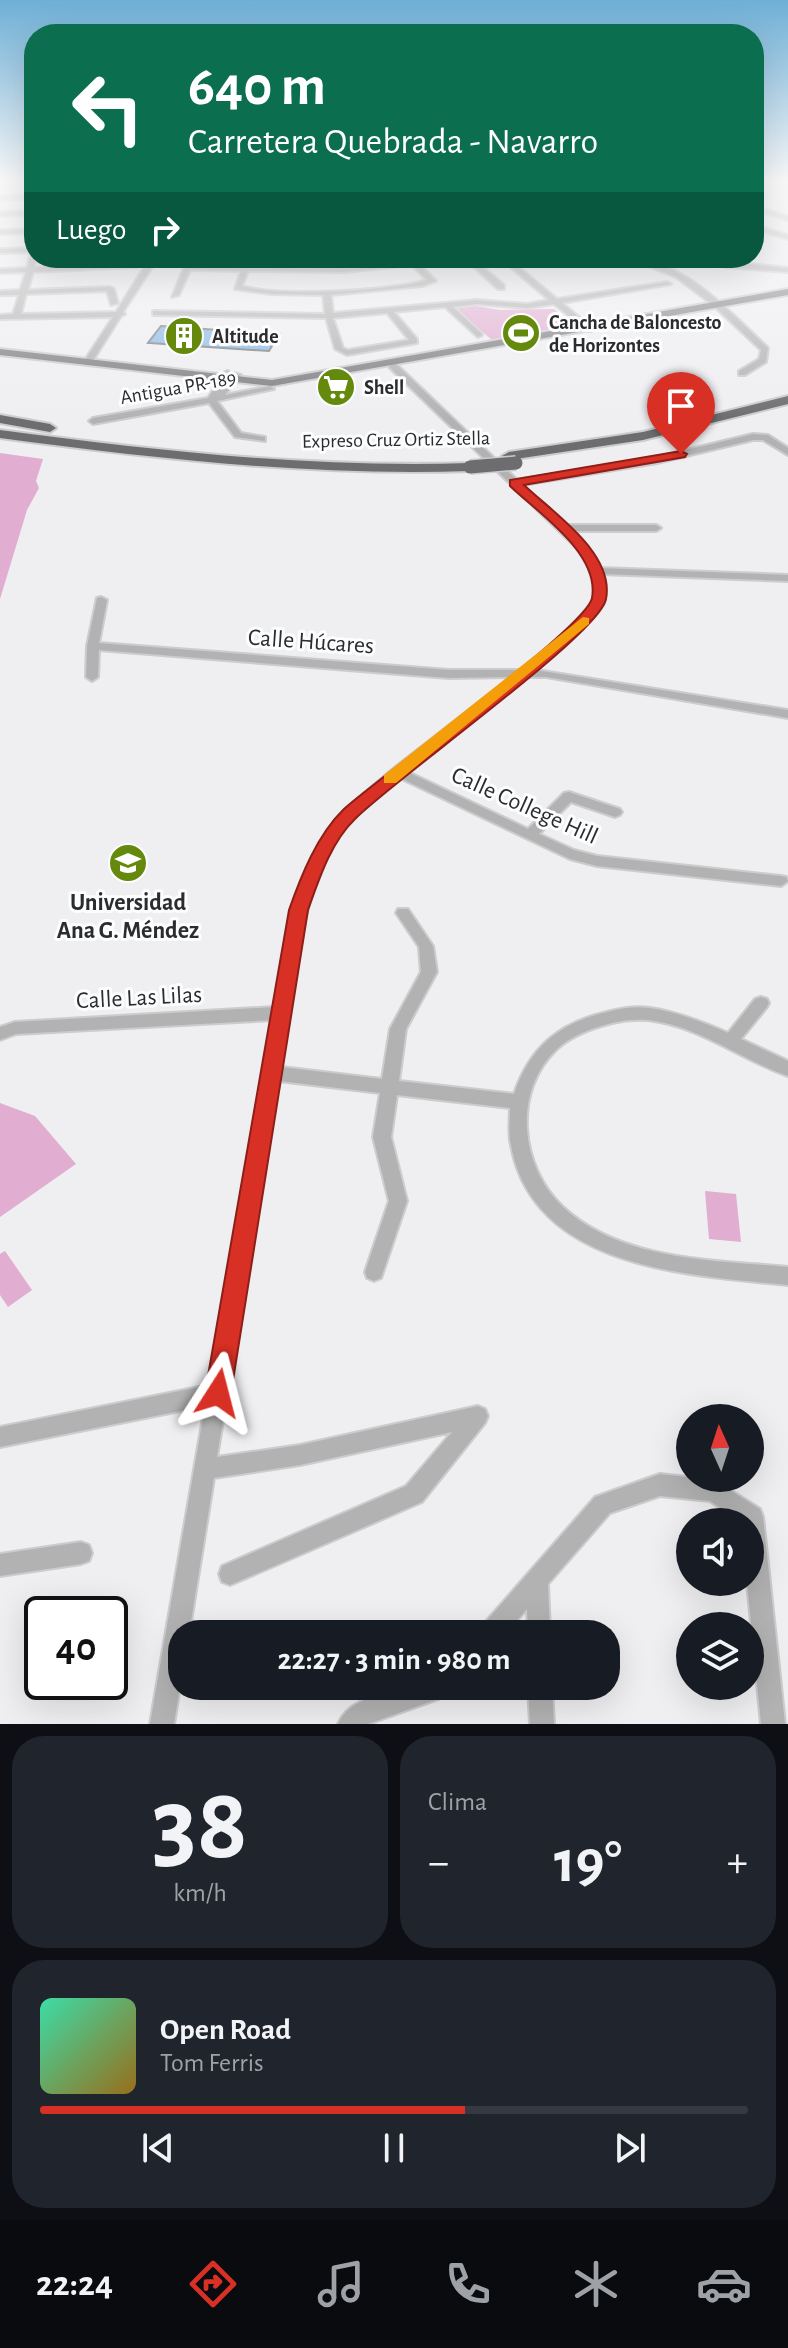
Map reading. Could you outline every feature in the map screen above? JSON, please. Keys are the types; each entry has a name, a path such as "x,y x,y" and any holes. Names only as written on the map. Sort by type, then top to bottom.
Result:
{"highway":[{"name":"Expreso Cruz Ortiz Stella","path":"513,460 643,436 788,400"},
{"name":"Expreso Cruz Ortiz Stella","path":"0,426 66,438 281,460 467,464 643,444 788,409"},
{"path":"0,419 66,438"},
{"name":"Expreso Cruz Ortiz Stella","path":"0,437 66,438"}],"main road":[{"path":"0,350 252,383 392,365 788,292"},
{"path":"229,380 288,380"}],"street":[{"path":"0,271 73,268"},
{"path":"88,361 148,268"},
{"path":"175,295 188,268 365,268"},
{"path":"244,269 238,287 253,292 327,292 408,287 432,281 419,268"},
{"path":"479,268 501,287"},
{"path":"516,268 588,329"},
{"path":"659,268 679,275 717,304 765,350 763,360 742,373"},
{"path":"763,268 788,270"},
{"path":"16,317 30,270"},
{"path":"156,313 329,316 391,313 448,306 557,303 667,284"},
{"path":"0,293 110,289 114,303"},
{"path":"54,311 58,291"},
{"path":"327,292 329,316 339,349 347,353 414,341 391,313"},
{"path":"448,306 478,335"},
{"path":"0,317 121,314"},
{"path":"162,1724 299,910 313,869 347,816 525,672 588,617 599,600 597,571 583,548 392,365"},
{"path":"229,380 211,399 238,435 262,439"},
{"name":"Antigua PR-189","path":"93,421 270,389"},
{"path":"514,483 657,460 753,437 765,437 788,452"},
{"path":"562,528 656,528"},
{"path":"597,571 788,578"},
{"path":"92,677 93,646 101,600"},
{"name":"Calle Húcares","path":"93,646 449,674 546,673 788,714"},
{"name":"Calle College Hill","path":"398,772 570,854 597,861 781,881"},
{"path":"530,835 569,796 615,812"},
{"path":"374,1272 398,1201 382,1137 398,1029 429,972 426,946 403,913"},
{"path":"730,1042 761,1003"},
{"name":"Calle Las Lilas","path":"0,1034 15,1028 282,1013"},
{"path":"788,1069 663,1016 630,1013 588,1022 544,1049 518,1102 516,1133 529,1181 553,1212 594,1239 669,1262 788,1276"},
{"path":"272,1073 518,1102"},
{"path":"0,1437 218,1393"},
{"path":"205,1469 300,1455 478,1416 414,1494 230,1574"},
{"path":"502,1620 603,1505 660,1485 714,1491 752,1517 773,1724"},
{"path":"0,1565 81,1553"},
{"path":"537,1580 538,1620"},
{"path":"350,1724 364,1712 401,1700"},
{"path":"541,1700 542,1724"}],"shaded area":[{"path":"475,306 501,310 554,309 572,325 492,340 455,309"},
{"path":"0,453 43,459 36,481 39,488 27,510 0,599"},
{"path":"0,1103 35,1116 76,1164 0,1217"},
{"path":"705,1191 736,1194 741,1242 709,1239"},
{"path":"5,1251 32,1290 8,1307 0,1295 0,1254"}],"building":[{"path":"161,326 279,334 269,351 148,343"}],"slow traffic":[{"path":"390,779 525,672 583,621"}],"place":[{"name":"Cancha de Baloncesto de Horizontes","path":"521,333"},
{"name":"Altitude","path":"184,336"},
{"name":"Shell","path":"336,387"},
{"name":"Universidad Ana G. Méndez","path":"128,863"}],"route":[{"path":"218,1393 299,910 313,869 347,816 525,672 588,617 599,600 597,571 583,548 514,483 681,454"}]}
